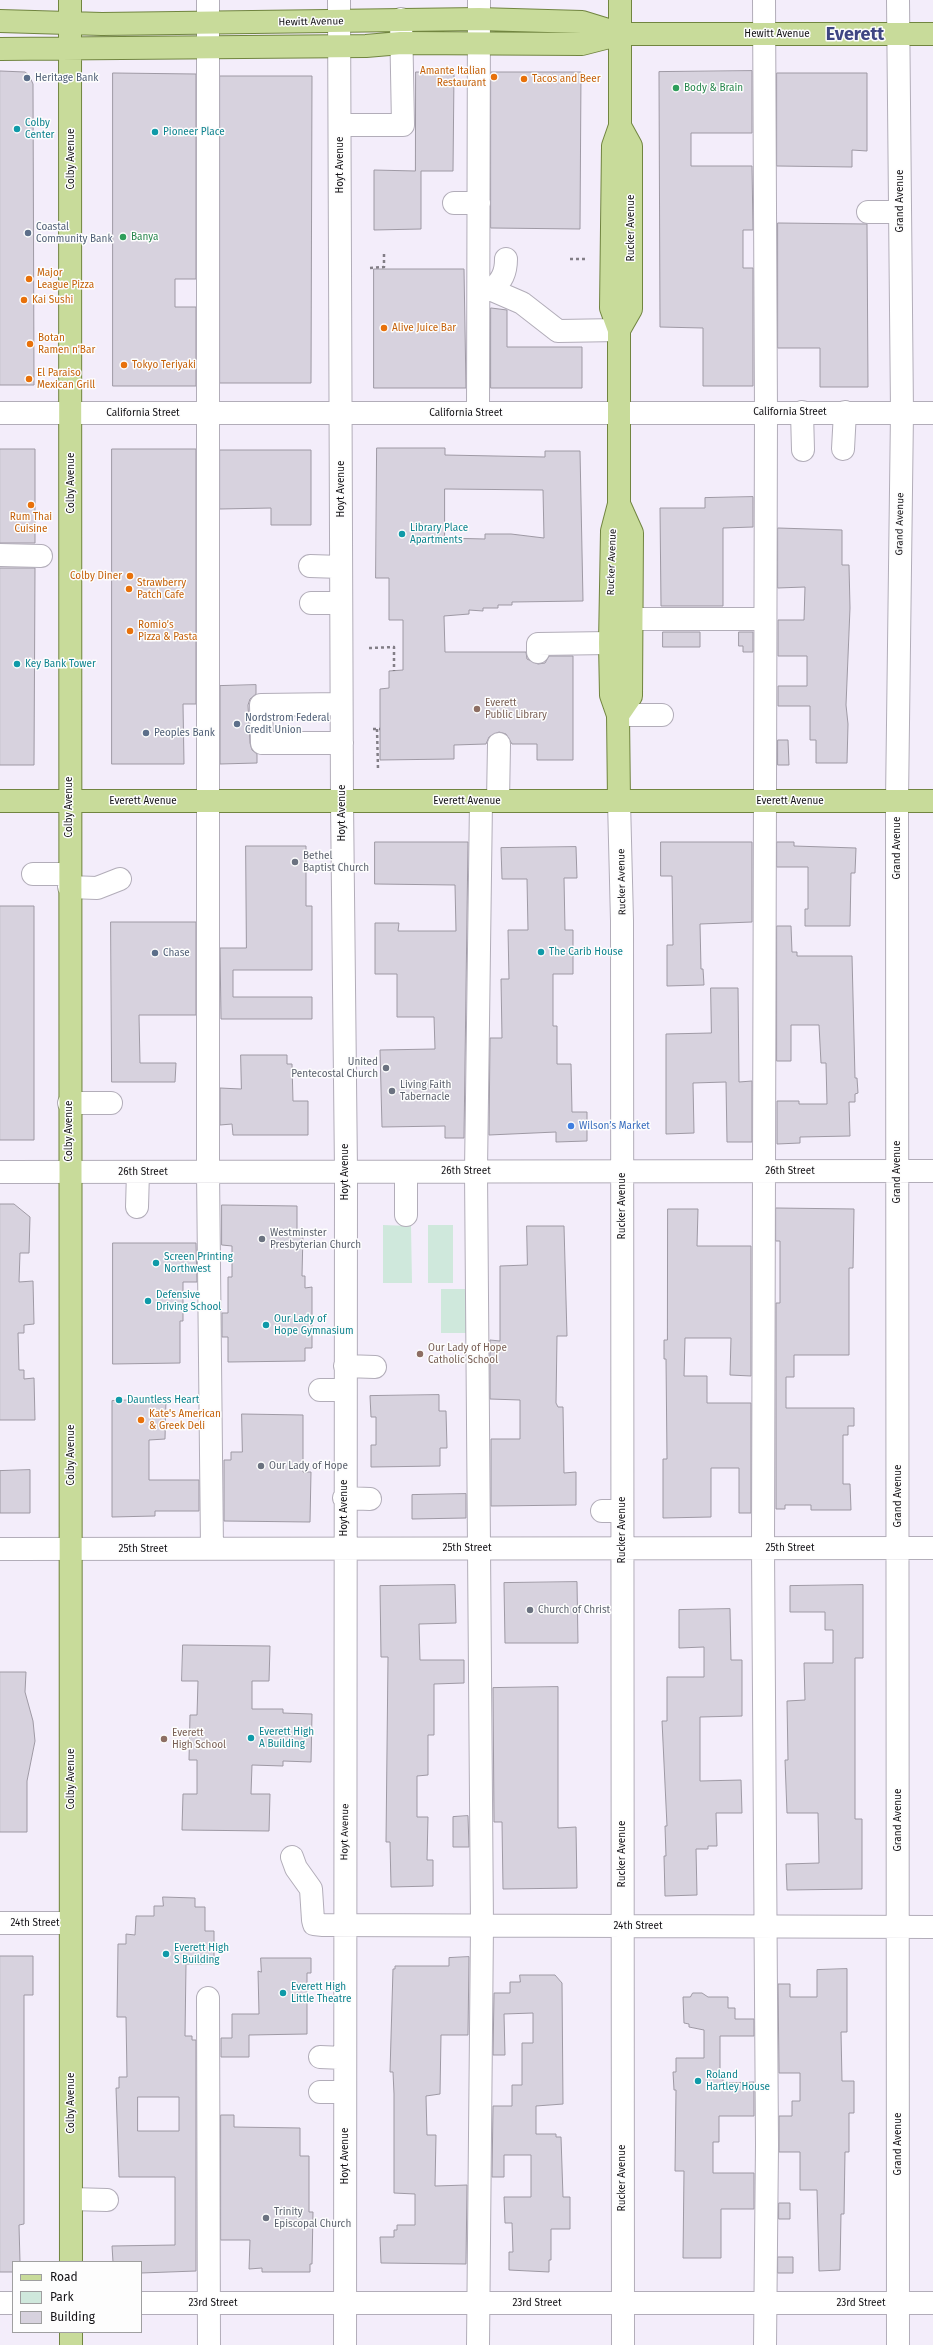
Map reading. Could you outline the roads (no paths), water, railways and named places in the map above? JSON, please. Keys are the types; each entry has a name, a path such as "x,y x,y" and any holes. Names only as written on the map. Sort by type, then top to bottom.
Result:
{"main road":[{"name":"Colby Avenue","path":"70,0 71,413 69,880 72,1549 70,1923 71,2261"},
{"name":"Rucker Avenue","path":"619,801 618,715 611,695 610,643 612,531 619,504 619,330 631,309 631,146 620,126 620,0"},
{"name":"Hewitt Avenue","path":"0,21 70,23 340,22 401,19 479,10 582,22 621,34"},
{"name":"Hewitt Avenue","path":"0,48 209,47 401,43 582,44 621,34 933,34"},
{"name":"Rucker Avenue","path":"618,715 631,696 632,619 632,532 619,504"},
{"name":"Everett Avenue","path":"0,801 933,801"},
{"path":"71,2333 71,2345"}],"street":[{"path":"208,0 209,413 213,528 214,655 209,801 203,876 202,1103 208,1172 210,1386 204,1461 212,1548"},
{"name":"Hoyt Avenue","path":"339,0 341,704 346,1172 344,1390 346,1791 344,1925 345,2345"},
{"path":"764,0 765,34 760,147 766,412 763,1548 770,1638 769,1842 758,2145 765,2345"},
{"name":"Grand Avenue","path":"898,0 902,412 897,801 898,2345"},
{"path":"478,413 486,290 473,251 479,203 479,10"},
{"path":"340,125 403,124 401,19"},
{"path":"454,203 479,203"},
{"path":"868,212 900,212"},
{"path":"486,290 501,282 506,271 506,259"},
{"path":"486,290 522,303 558,331 619,330"},
{"path":"802,412 803,450"},
{"path":"844,450 845,412"},
{"name":"California Street","path":"0,413 933,413"},
{"path":"0,555 41,556"},
{"path":"310,566 341,567"},
{"path":"311,603 341,603"},
{"path":"632,619 765,619"},
{"path":"538,652 538,644 610,643"},
{"path":"341,704 261,705 262,743 342,743"},
{"path":"618,715 662,715"},
{"path":"478,2345 477,2303 485,1664 480,1548 484,1512 476,1171 489,801 499,744"},
{"name":"Rucker Avenue","path":"619,801 622,921 622,1171 612,1511 622,1548 622,2345"},
{"path":"33,874 69,880 97,888 120,879"},
{"path":"70,1103 111,1103"},
{"name":"26th Street","path":"0,1172 933,1171"},
{"path":"137,1207 138,1172"},
{"path":"406,1172 406,1215"},
{"path":"345,1366 375,1367"},
{"path":"320,1390 344,1390"},
{"path":"344,1498 370,1499"},
{"name":"25th Street","path":"0,1549 933,1548"},
{"name":"24th Street","path":"292,1856 296,1868 311,1889 314,1924 933,1928"},
{"name":"24th Street","path":"0,1923 70,1923"},
{"path":"208,1998 214,2092 208,2345"},
{"path":"320,2058 344,2058"},
{"path":"320,2092 345,2092"},
{"path":"71,2199 107,2200"},
{"path":"0,2303 12,2303"},
{"name":"23rd Street","path":"142,2303 933,2303"}],"place":[{"name":"Amante Italian Restaurant","path":"494,77"},
{"name":"Heritage Bank","path":"27,78"},
{"name":"Tacos and Beer","path":"524,79"},
{"name":"Body & Brain","path":"676,88"},
{"name":"Colby Center","path":"17,129"},
{"name":"Pioneer Place","path":"155,132"},
{"name":"Coastal Community Bank","path":"28,233"},
{"name":"Banya","path":"123,237"},
{"name":"Major League Pizza","path":"29,279"},
{"name":"Kai Sushi","path":"24,300"},
{"name":"Alive Juice Bar","path":"384,328"},
{"name":"Botan Ramen n'Bar","path":"30,344"},
{"name":"Tokyo Teriyaki","path":"124,365"},
{"name":"El Paraiso Mexican Grill","path":"29,379"},
{"name":"Rum Thai Cuisine","path":"31,505"},
{"name":"Library Place Apartments","path":"402,534"},
{"name":"Colby Diner","path":"130,576"},
{"name":"Strawberry Patch Cafe","path":"129,589"},
{"name":"Romio’s Pizza & Pasta","path":"130,631"},
{"name":"Key Bank Tower","path":"17,664"},
{"name":"Everett Public Library","path":"477,709"},
{"name":"Nordstrom Federal Credit Union","path":"237,724"},
{"name":"Peoples Bank","path":"146,733"},
{"name":"Bethel Baptist Church","path":"295,862"},
{"name":"The Carib House","path":"541,952"},
{"name":"Chase","path":"155,953"},
{"name":"United Pentecostal Church","path":"386,1068"},
{"name":"Living Faith Tabernacle","path":"392,1091"},
{"name":"Wilson’s Market","path":"571,1126"},
{"name":"Westminster Presbyterian Church","path":"262,1239"},
{"name":"Screen Printing Northwest","path":"156,1263"},
{"name":"Defensive Driving School","path":"148,1301"},
{"name":"Our Lady of Hope Gymnasium","path":"266,1325"},
{"name":"Our Lady of Hope Catholic School","path":"420,1354"},
{"name":"Dauntless Heart","path":"119,1400"},
{"name":"Kate's American & Greek Deli","path":"141,1420"},
{"name":"Our Lady of Hope","path":"261,1466"},
{"name":"Church of Christ","path":"530,1610"},
{"name":"Everett High A Building","path":"251,1738"},
{"name":"Everett High School","path":"164,1739"},
{"name":"Everett High S Building","path":"166,1954"},
{"name":"Everett High Little Theatre","path":"283,1993"},
{"name":"Roland Hartley House","path":"698,2081"},
{"name":"Trinity Episcopal Church","path":"266,2218"}],"district":[{"name":"Everett","path":"855,35"}]}
